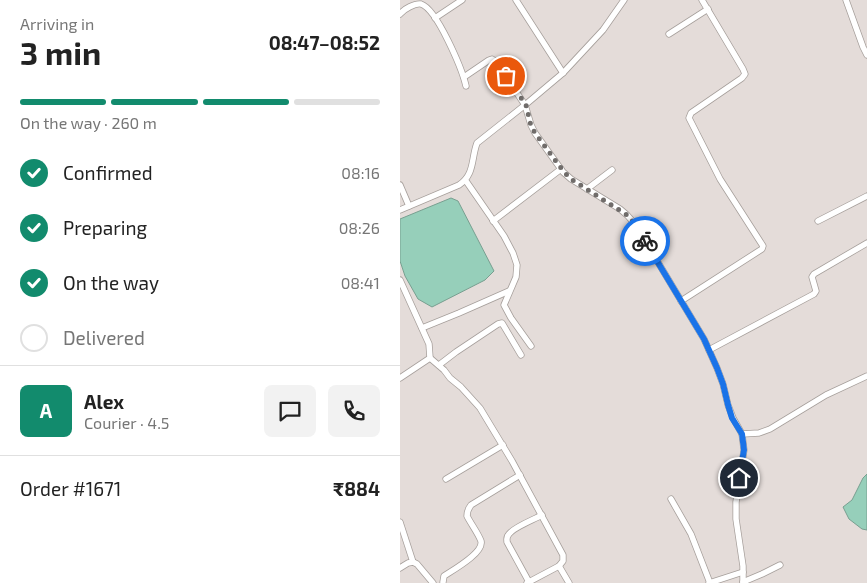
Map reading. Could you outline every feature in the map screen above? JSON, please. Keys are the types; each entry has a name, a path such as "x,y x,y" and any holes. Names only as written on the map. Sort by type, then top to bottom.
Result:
{"street":[{"path":"435,18 462,0"},
{"path":"516,0 563,73"},
{"path":"400,210 466,181 472,167 477,143 563,73 603,30 624,0"},
{"path":"681,301 762,249 763,246 720,179 689,118 691,113 745,74 702,0"},
{"path":"846,0 867,55"},
{"path":"401,10 417,4 422,4 426,7 435,18 455,53 466,86"},
{"path":"668,34 708,9"},
{"path":"464,77 489,60 492,59 496,62 526,105 531,126 535,133 561,169 571,179 620,209 635,224 709,350 723,384 732,418 742,434 744,450 736,502 736,519 743,582 780,565"},
{"path":"492,220 561,169"},
{"path":"587,189 612,170"},
{"path":"466,181 514,253 518,265 516,277 504,305 531,346"},
{"path":"400,185 409,206"},
{"path":"818,221 867,196"},
{"path":"709,350 814,294 816,291 812,277 814,274 867,243"},
{"path":"400,280 429,344 430,358"},
{"path":"422,328 459,314 509,291"},
{"path":"440,365 456,352 502,323 521,355"},
{"path":"430,358 440,365 450,378 480,408 520,475 542,515 563,555 563,561 559,566 528,582 507,542 507,537 510,532 542,515"},
{"path":"400,378 430,358"},
{"path":"742,434 759,433 770,429 826,395 867,376"},
{"path":"446,480 503,445"},
{"path":"442,583 444,576 474,556 480,549 481,542 467,516 471,505 520,475"},
{"path":"671,499 691,534 710,583 743,572"},
{"path":"400,522 413,562 434,583"},
{"path":"400,568 413,562"},
{"path":"559,566 569,583"}],"shaded area":[{"path":"451,198 458,201 494,271 485,280 432,307 418,299 405,276 400,261 400,219"},
{"path":"867,474 867,530 862,529 849,519 843,507 852,500"}],"way so far":[{"path":"506,76 526,105 531,126 535,133 564,172 571,179 620,209 635,224 645,241"}],"route":[{"path":"645,241 704,339 717,368 732,418 742,434 744,450 739,478"}]}
